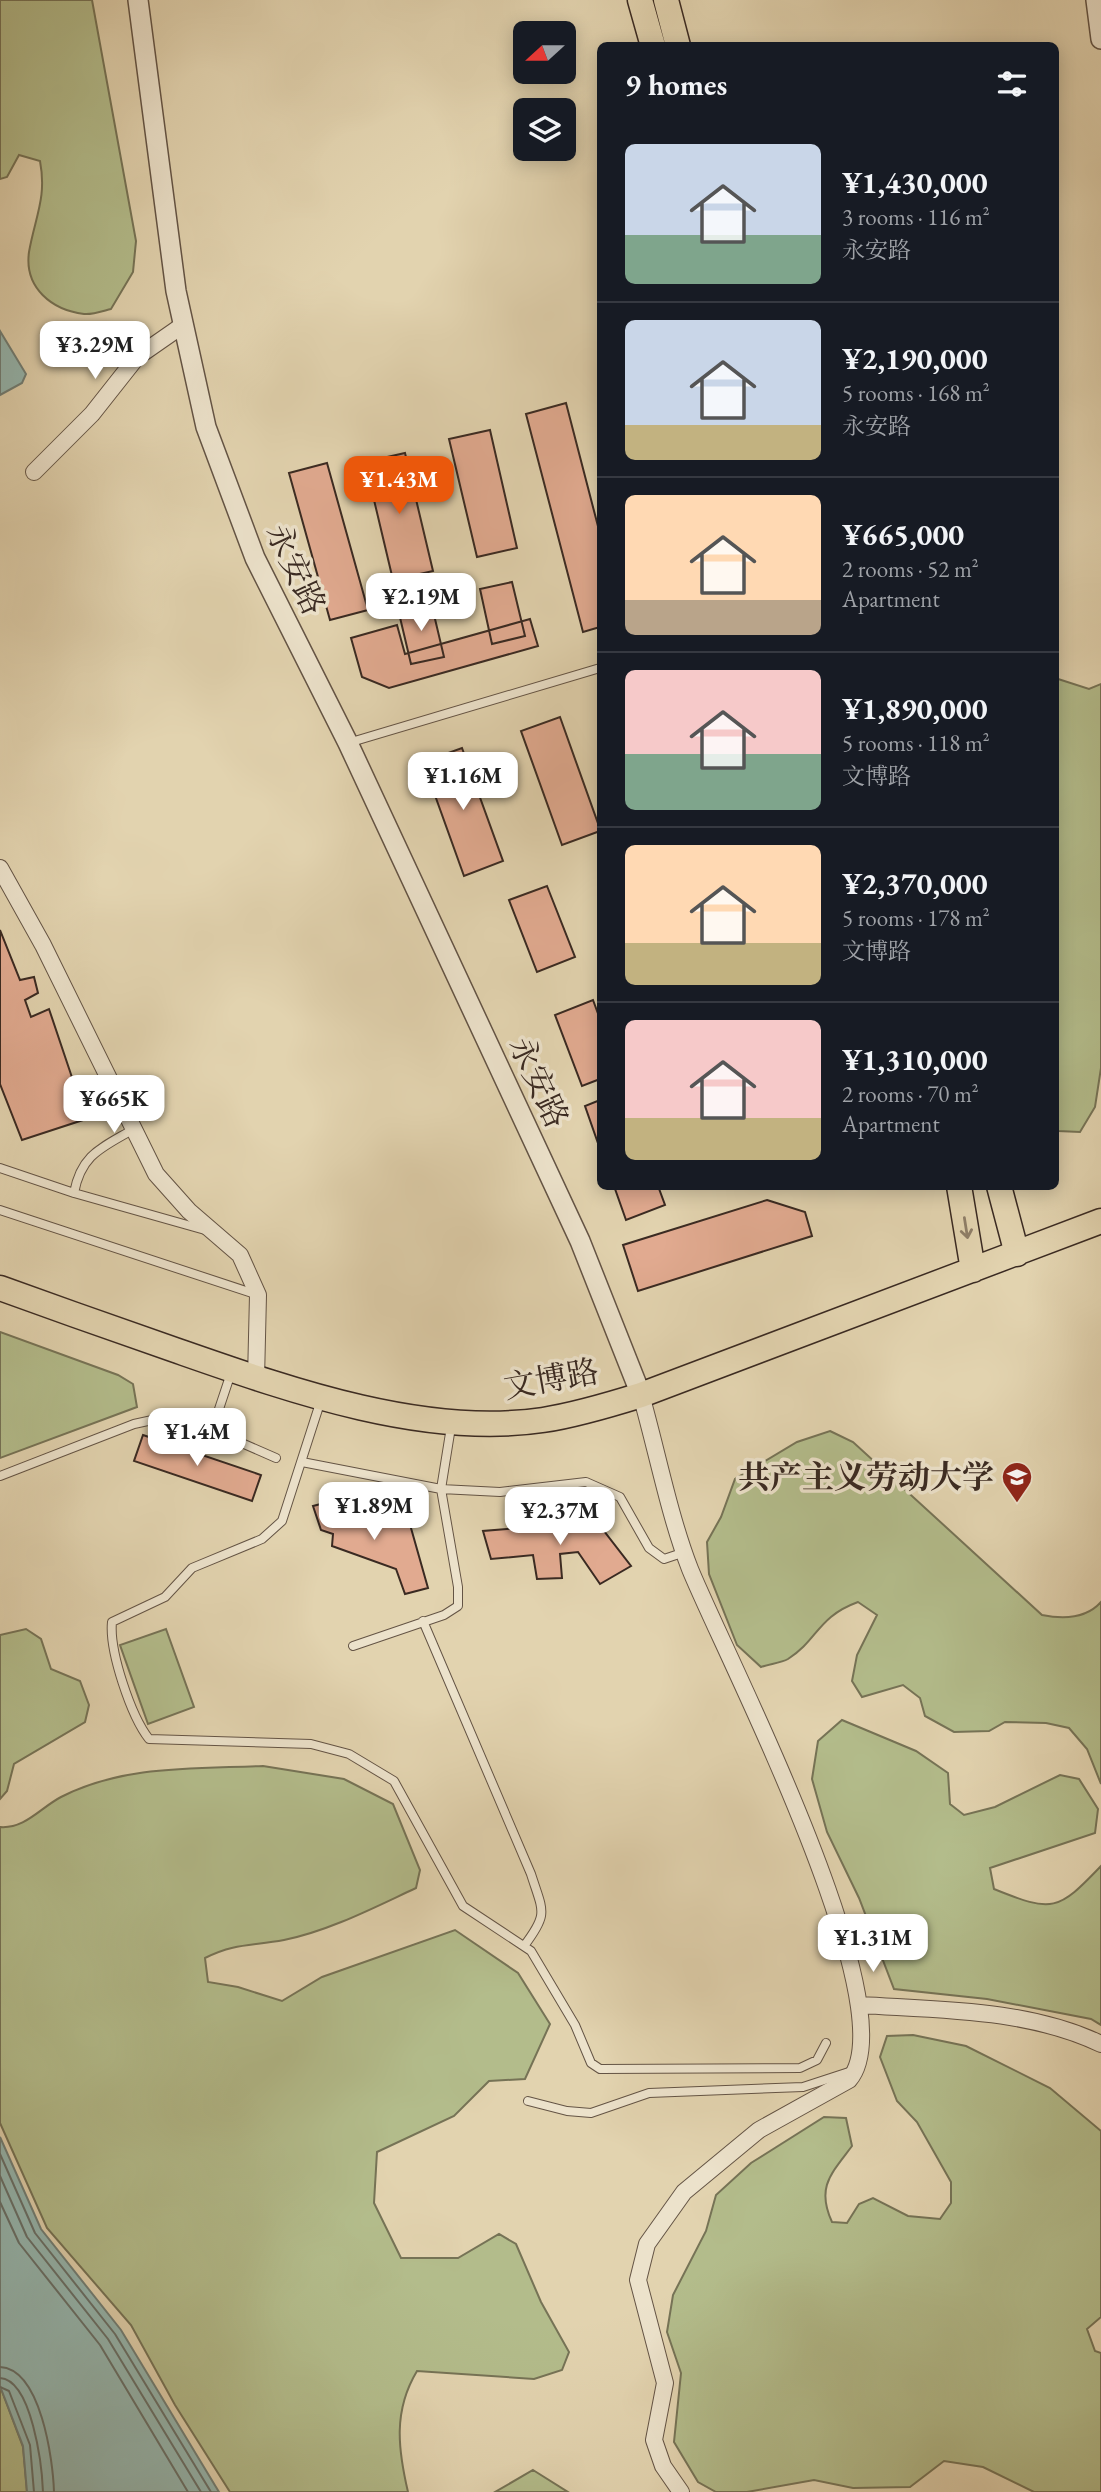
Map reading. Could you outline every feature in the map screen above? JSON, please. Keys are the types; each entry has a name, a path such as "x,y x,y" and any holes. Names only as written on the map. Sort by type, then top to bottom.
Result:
{"main road":[{"path":"640,0 652,42"},
{"path":"666,0 677,42"},
{"path":"960,1190 973,1270"},
{"path":"1000,1190 1017,1254"},
{"name":"文博路","path":"0,1289 256,1379 322,1397 369,1408 452,1420 497,1423 542,1420 597,1409 641,1395 1101,1221"}],"street":[{"name":"永安路","path":"138,0 176,291 206,427 255,558 348,743 580,1241 641,1395"},
{"path":"1096,0 1101,39"},
{"path":"34,472 92,414 137,357 183,324"},
{"path":"0,868 43,945 156,1174 189,1211 240,1255 258,1295 256,1379"},
{"path":"641,1395 685,1552 797,1805 854,1973 861,2005 858,2069 849,2080 760,2130 716,2165 684,2192 648,2244 638,2280 665,2383 654,2440 663,2466 681,2492"},
{"path":"861,2005 985,2013 1078,2033 1101,2044"}],"lane":[{"path":"348,743 597,669"},
{"path":"74,1193 77,1174 85,1161 132,1130"},
{"path":"0,1168 74,1193 218,1234"},
{"path":"0,1210 258,1295"},
{"path":"212,1430 232,1370"},
{"path":"322,1397 282,1521 262,1539 192,1568 165,1597 112,1622 111,1635 117,1658 142,1730 149,1739 311,1744 349,1754 394,1781 463,1906 531,1951 575,2025 591,2063 600,2069 800,2067 817,2060 826,2043"},
{"path":"0,1476 150,1419 166,1417 212,1430 276,1458"},
{"path":"353,1646 443,1615 457,1606 458,1587 442,1489 452,1420"},
{"path":"302,1462 442,1489 500,1492 586,1482 620,1497 649,1548 664,1559 685,1552"},
{"path":"423,1621 531,1874 543,1912 541,1924 524,1946"},
{"path":"528,2101 567,2111 591,2113 649,2093 803,2087 858,2069"}],"green space":[{"path":"0,0 92,0 136,241 133,272 111,309 87,314 61,308 43,295 31,276 29,252 41,197 42,174 40,161 19,155 7,177 0,179"},
{"path":"1059,679 1089,689 1101,684 1101,1068 1095,1107 1080,1132 1059,1131"},
{"path":"0,1332 118,1375 133,1384 137,1407 0,1458"},
{"path":"830,1431 853,1442 1042,1615 1081,1615 1101,1602 1101,1784 1087,1749 1069,1728 1046,1723 1005,1722 989,1731 954,1732 925,1716 920,1698 903,1685 862,1697 852,1681 857,1655 877,1615 858,1602 834,1615 798,1652 782,1662 761,1667 737,1645 709,1574 707,1542 721,1517 735,1479 797,1442"},
{"path":"26,1629 41,1639 51,1669 80,1681 89,1705 85,1722 14,1764 7,1791 0,1799 0,1635"},
{"path":"166,1629 194,1707 148,1724 120,1645"},
{"path":"842,1720 916,1751 948,1773 950,1804 964,1815 995,1807 1060,1775 1079,1779 1098,1809 1095,1833 990,1868 994,1889 1042,1904 1064,1899 1101,1866 1101,2025 1091,2019 987,1999 894,1989 859,1898 827,1832 812,1779 818,1741"},
{"path":"263,1766 344,1779 393,1804 420,1870 416,1888 318,1931 216,1953 205,1958 208,1982 238,1987 282,2001 322,1977 455,1930 518,1973 550,2024 525,2079 489,2081 454,2116 377,2152 374,2203 401,2258 458,2258 499,2234 516,2244 541,2302 569,2352 562,2370 534,2379 417,2371 409,2386 401,2416 400,2445 408,2492 230,2492 175,2405 131,2325 47,2228 0,2123 0,1827 17,1825 61,1797 109,1779 160,1771"},
{"path":"913,2035 966,2046 1050,2088 1101,2131 1101,2317 1087,2329 1095,2351 1101,2353 1101,2492 1034,2492 983,2467 944,2461 910,2487 853,2488 814,2480 747,2492 716,2492 698,2482 674,2442 681,2373 667,2332 673,2295 706,2231 716,2195 751,2163 824,2117 846,2118 852,2146 832,2173 826,2190 827,2210 832,2222 847,2223 859,2204 873,2198 908,2216 940,2219 951,2203 951,2182 917,2122 897,2101 880,2057 887,2036"},
{"path":"0,2386 23,2447 27,2492 0,2492"},
{"path":"533,2470 568,2492 495,2492"}],"water":[{"path":"0,331 26,374 22,383 0,395"},
{"path":"0,2137 41,2229 121,2330 219,2492 27,2492 23,2446 0,2386"}],"building":[{"path":"566,403 597,522 597,628 583,632 526,414"},
{"path":"490,430 517,548 477,557 449,439"},
{"path":"405,453 433,571 393,580 365,462"},
{"path":"327,463 368,610 330,620 289,473"},
{"path":"512,582 525,636 492,644 480,589"},
{"path":"431,602 444,657 411,664 398,609"},
{"path":"530,619 538,646 389,688 362,677 351,638 397,625 405,654"},
{"path":"560,717 597,821 597,832 562,845 521,731"},
{"path":"462,748 503,861 464,876 423,762"},
{"path":"547,886 575,957 537,972 509,900"},
{"path":"0,930 20,980 34,977 38,993 25,1000 31,1017 49,1009 86,1119 22,1140 0,1084"},
{"path":"593,1000 597,1011 597,1080 582,1086 555,1015"},
{"path":"597,1101 597,1140 585,1106"},
{"path":"615,1190 659,1190 665,1205 626,1220"},
{"path":"767,1200 805,1212 812,1236 638,1291 623,1245"},
{"path":"143,1435 261,1475 252,1501 134,1461"},
{"path":"332,1501 394,1527 409,1521 428,1588 405,1594 396,1569 332,1546 333,1534 321,1530 313,1506"},
{"path":"587,1509 631,1566 600,1584 578,1552 560,1554 562,1578 537,1579 533,1555 491,1559 483,1531 555,1525"}],"place":[{"name":"共产主义劳动大学","path":"1017,1504"}]}
